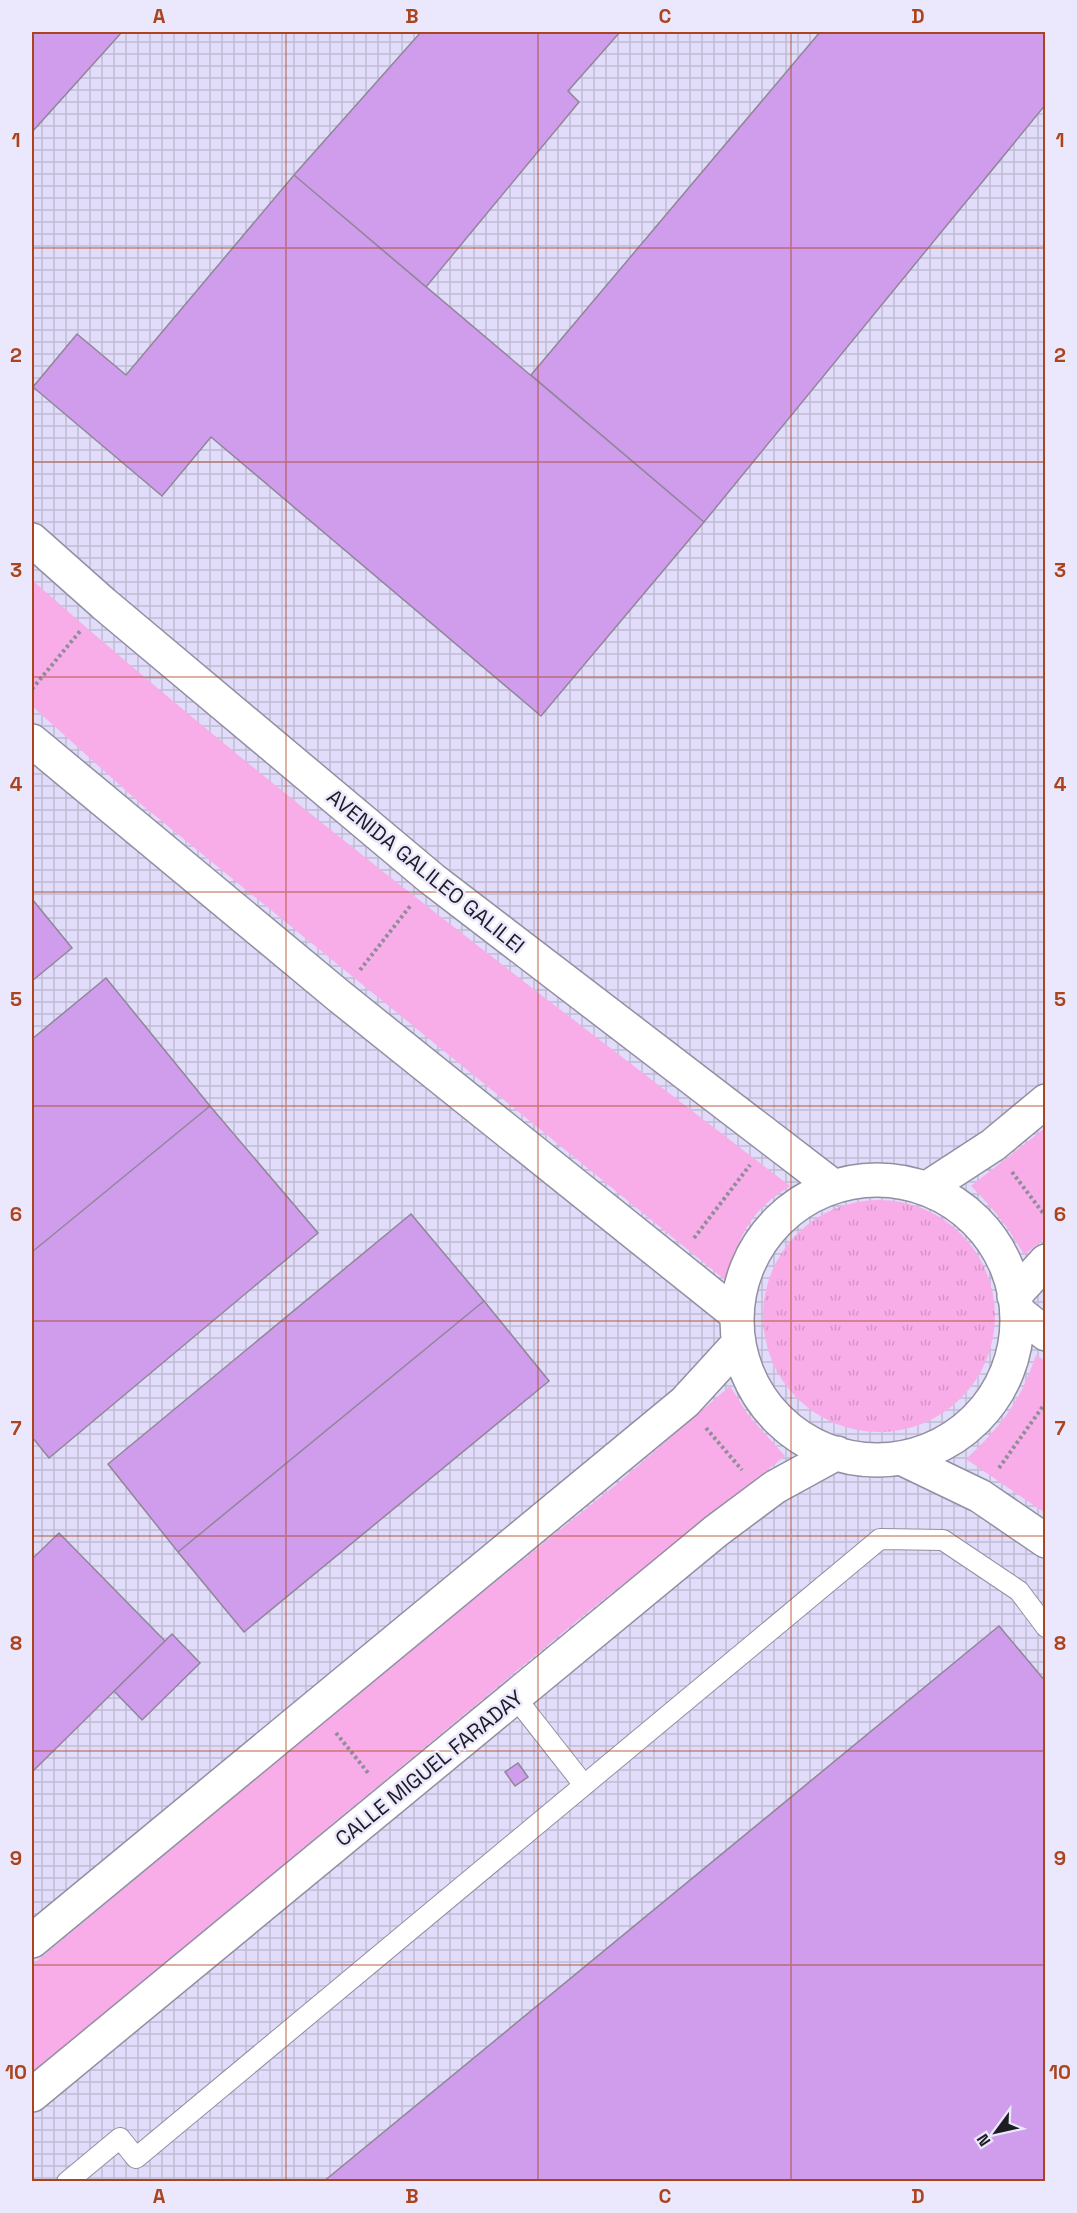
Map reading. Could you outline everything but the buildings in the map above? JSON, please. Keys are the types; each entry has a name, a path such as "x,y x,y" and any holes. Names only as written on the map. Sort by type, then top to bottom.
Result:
{"street":[{"name":"AVENIDA GALILEO GALILEI","path":"32,540 104,604 432,879 833,1186"},
{"path":"32,741 339,996 674,1264 737,1330"},
{"path":"927,1188 993,1145 1046,1101"},
{"path":"887,1180 927,1188 960,1206 985,1231 1006,1265 1016,1304 1011,1364 989,1405 956,1437 903,1459 858,1460 819,1448 781,1423 755,1390 737,1330 744,1274 762,1238 794,1206 833,1186 887,1180"},
{"path":"1016,1304 1046,1261"},
{"path":"1016,1304 1046,1334"},
{"path":"32,1941 685,1402 737,1330"},
{"name":"CALLE MIGUEL FARADAY","path":"32,2096 716,1531 775,1487 837,1453"},
{"path":"903,1459 980,1496 1046,1541"}],"lane":[{"path":"67,2181 120,2138 136,2158 880,1539 943,1540 1018,1591 1046,1627"},
{"path":"515,1697 584,1785"}],"path":[{"path":"32,689 104,604"},
{"path":"339,996 432,879"},
{"path":"674,1264 770,1138"},
{"path":"993,1145 1046,1217"},
{"path":"685,1402 763,1496"},
{"path":"980,1496 1046,1402"},
{"path":"315,1707 390,1800"}],"shaded area":[{"path":"32,32 1045,32 1045,2181 32,2181"}],"green space":[{"path":"32,580 311,814 501,964 790,1186 764,1205 755,1215 736,1250 725,1280 142,805 32,706"},
{"path":"1045,1128 1045,1238 1024,1255 1000,1219 971,1186"},
{"path":"879,1200 902,1202 923,1209 934,1214 961,1234 981,1261 986,1272 993,1293 995,1316 993,1339 986,1360 981,1371 961,1398 934,1418 923,1423 902,1430 879,1432 856,1430 835,1423 824,1418 797,1398 777,1371 772,1360 765,1339 763,1316 765,1293 772,1272 777,1261 797,1234 824,1214 835,1209 856,1202"},
{"path":"1036,1355 1045,1361 1045,1513 966,1459 1000,1424 1016,1400"},
{"path":"730,1386 749,1416 785,1456 584,1615 32,2073 32,1965 396,1662 618,1483"}]}
